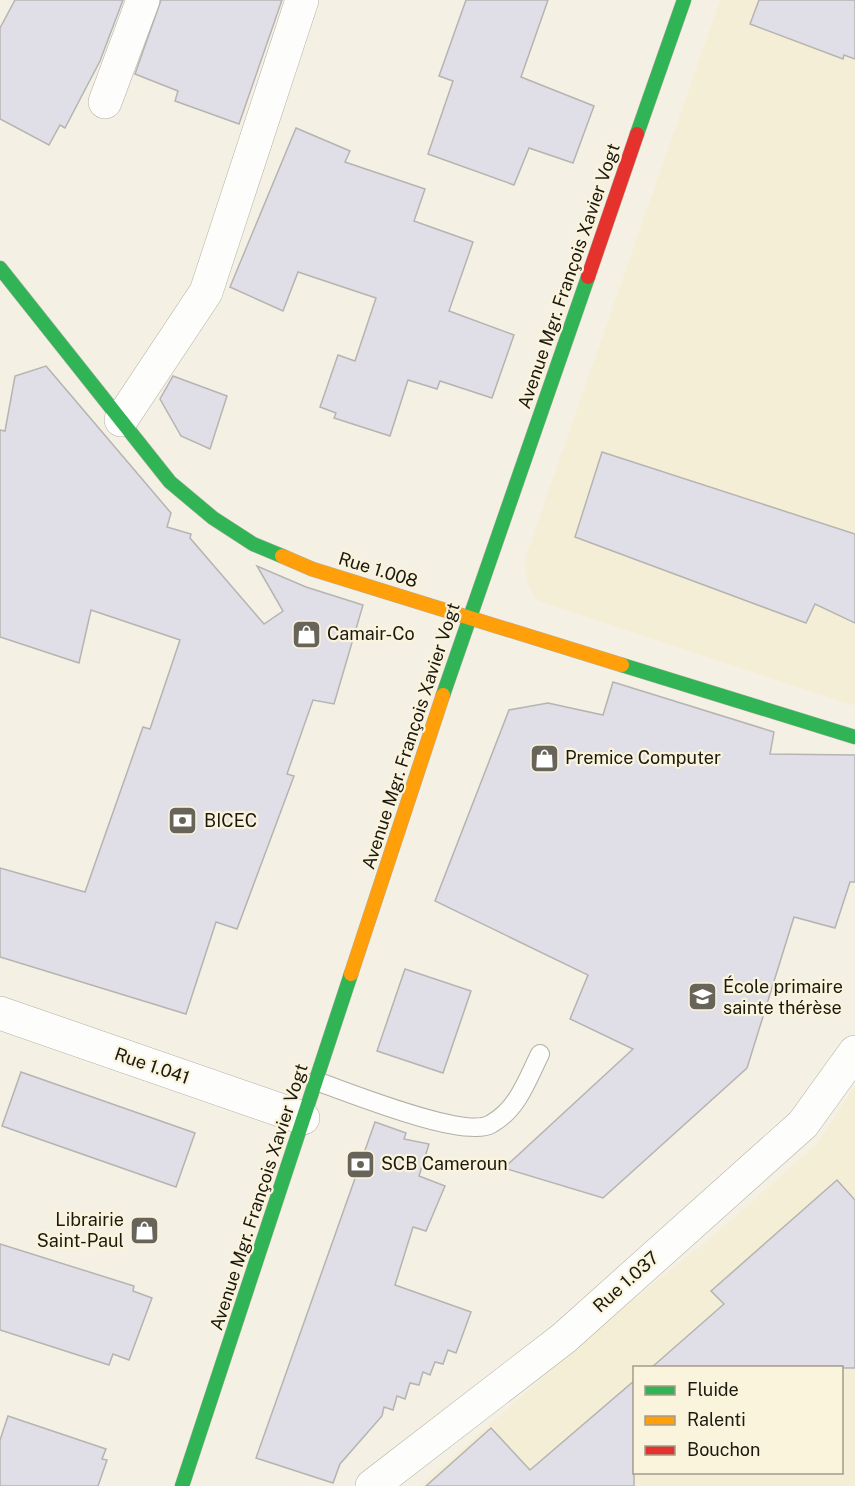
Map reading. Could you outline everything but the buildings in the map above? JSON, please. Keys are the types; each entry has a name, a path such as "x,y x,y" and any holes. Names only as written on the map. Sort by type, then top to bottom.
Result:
{"main road":[{"name":"Avenue Mgr. François Xavier Vogt","path":"182,1486 469,617 684,0"},
{"name":"Rue 1.008","path":"0,268 170,482 213,518 253,544 312,569 855,737"}],"street":[{"path":"105,102 143,0"},
{"path":"121,420 206,292 302,0"},
{"name":"Rue 1.041","path":"0,1013 303,1118"},
{"name":"Rue 1.037","path":"372,1486 564,1338 803,1124 855,1052"}],"lane":[{"path":"316,1081 438,1122 478,1128 490,1125 515,1104 540,1054"}],"shaded area":[{"path":"720,0 855,0 855,706 544,603 535,599 527,581 525,559"},
{"path":"855,1085 855,1486 420,1486 610,1318 713,1236 817,1144"}],"traffic: fast":[{"path":"637,134 684,0"},
{"path":"0,268 170,482 213,518 253,544 282,556"},
{"path":"443,695 588,277"},
{"path":"622,665 855,737"},
{"path":"182,1486 351,974"}],"traffic: slow":[{"path":"282,556 312,569 622,665"},
{"path":"351,974 443,695"}],"traffic: jam":[{"path":"588,277 637,134"}],"place":[{"name":"Camair-Co","path":"306,634"},
{"name":"Premice Computer","path":"544,758"},
{"name":"BICEC","path":"183,821"},
{"name":"École primaire sainte thérèse","path":"702,997"},
{"name":"SCB Cameroun","path":"360,1164"},
{"name":"Librairie Saint-Paul","path":"145,1230"}]}
